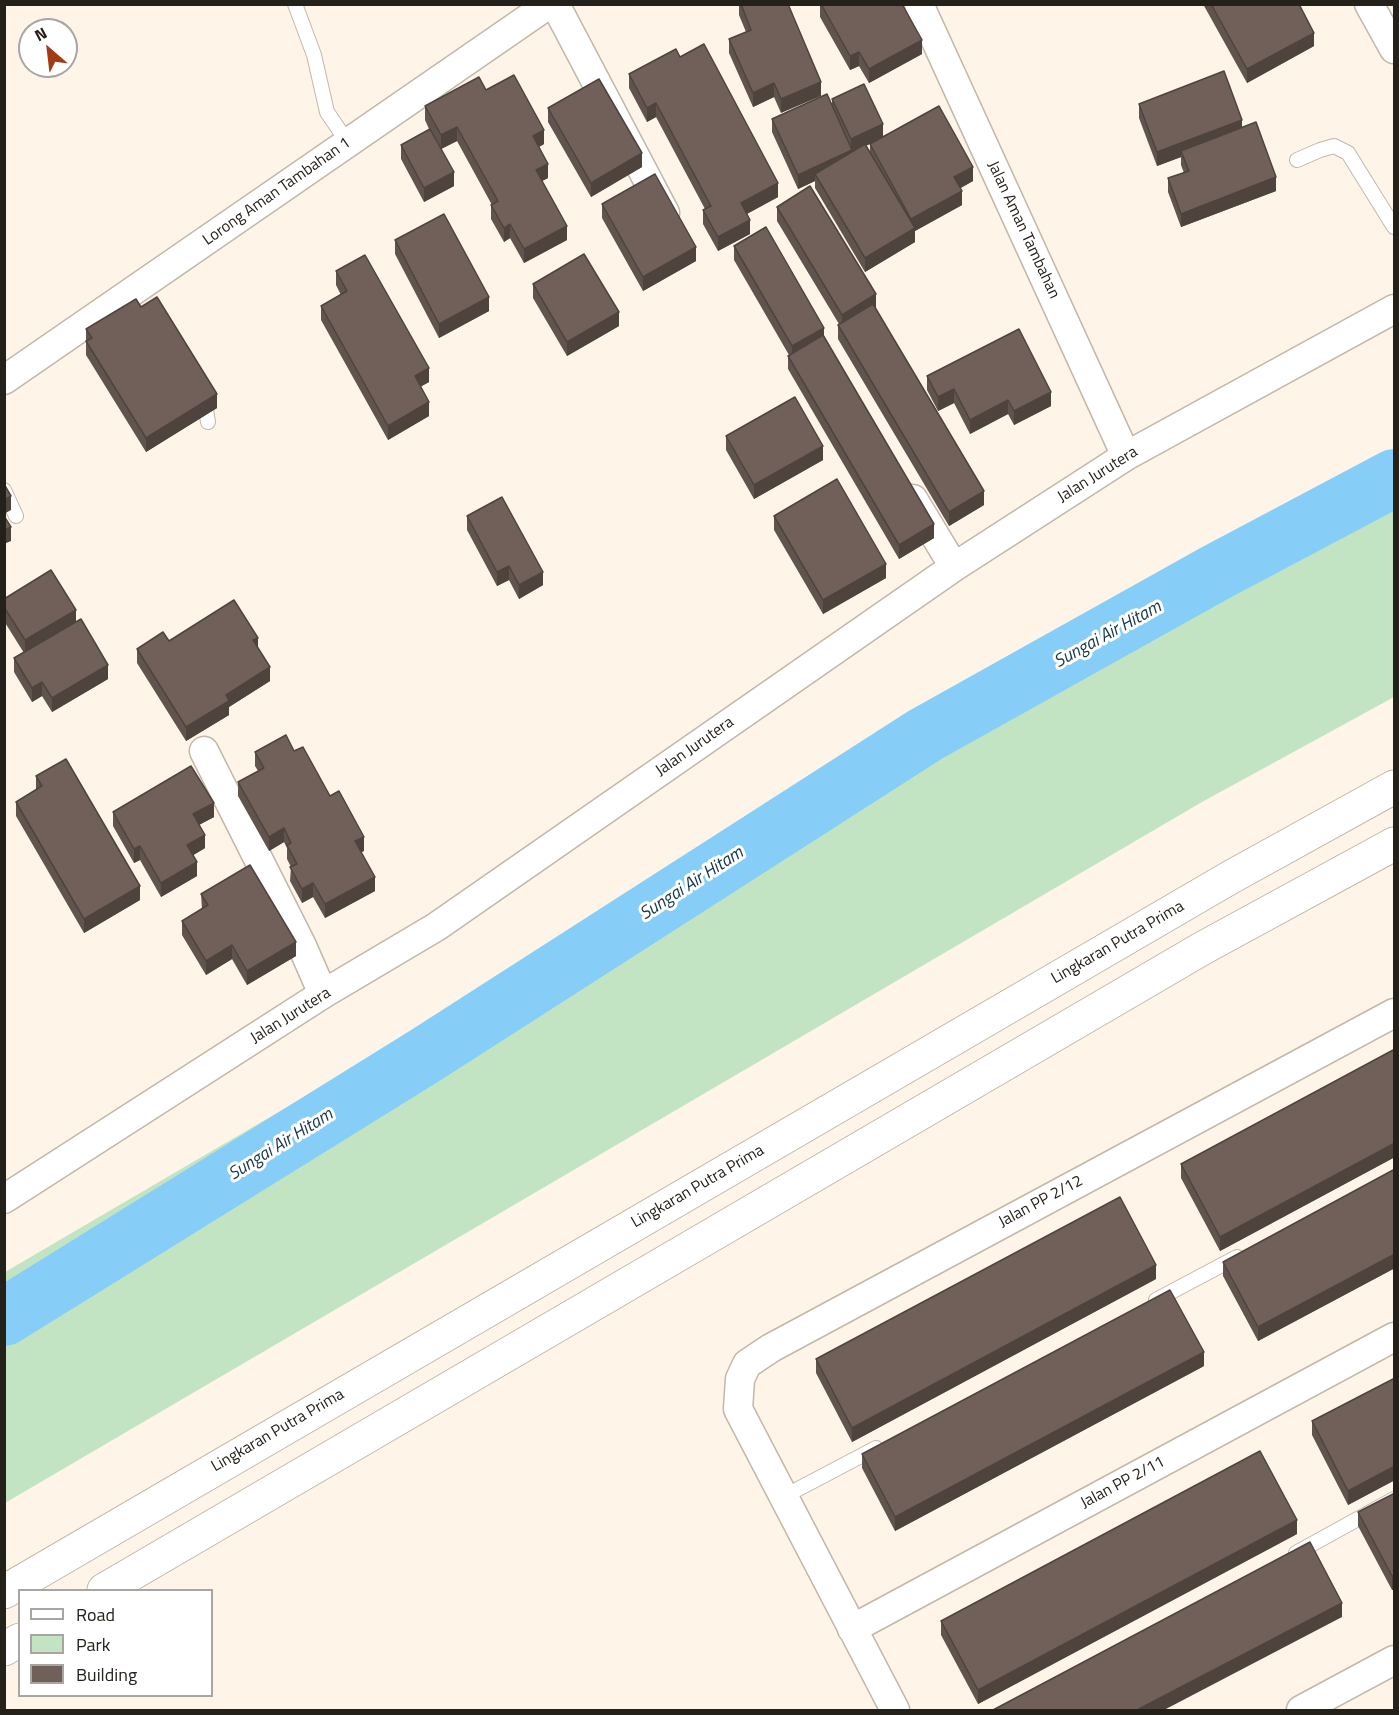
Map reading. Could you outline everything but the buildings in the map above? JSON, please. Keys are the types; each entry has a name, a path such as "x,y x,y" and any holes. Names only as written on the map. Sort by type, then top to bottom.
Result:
{"main road":[{"name":"Lingkaran Putra Prima","path":"4,1592 1221,883 1395,787"},
{"path":"106,1589 1203,948 1395,844"},
{"path":"4,1648 18,1641"}],"street":[{"name":"Lorong Aman Tambahan 1","path":"4,380 136,296 348,143 549,4"},
{"path":"555,4 677,237"},
{"name":"Jalan Aman Tambahan","path":"919,4 1126,456"},
{"path":"1369,4 1395,49"},
{"name":"Jalan Jurutera","path":"4,1199 323,994 436,927 954,567 1126,456 1395,309"},
{"path":"899,476 954,567"},
{"path":"204,751 302,946 323,994"},
{"name":"Jalan PP 2/12","path":"895,1710 738,1409 740,1379 747,1364 771,1347 1395,1013"},
{"name":"Jalan PP 2/11","path":"852,1629 1395,1337"},
{"path":"1301,1710 1395,1660"}],"lane":[{"path":"295,4 314,55 327,112 348,143"},
{"path":"1297,160 1334,146 1348,153 1395,227"},
{"path":"201,381 208,422"},
{"path":"4,490 16,516"},
{"path":"1140,1308 1253,1249"},
{"path":"783,1497 888,1442"},
{"path":"1281,1560 1395,1499"}],"green space":[{"path":"1394,471 1394,697 1202,802 5,1503 5,1272 1104,629"}],"waterway":[{"name":"Sungai Air Hitam","path":"4,1317 426,1055 925,735 1215,573 1394,478"}]}
